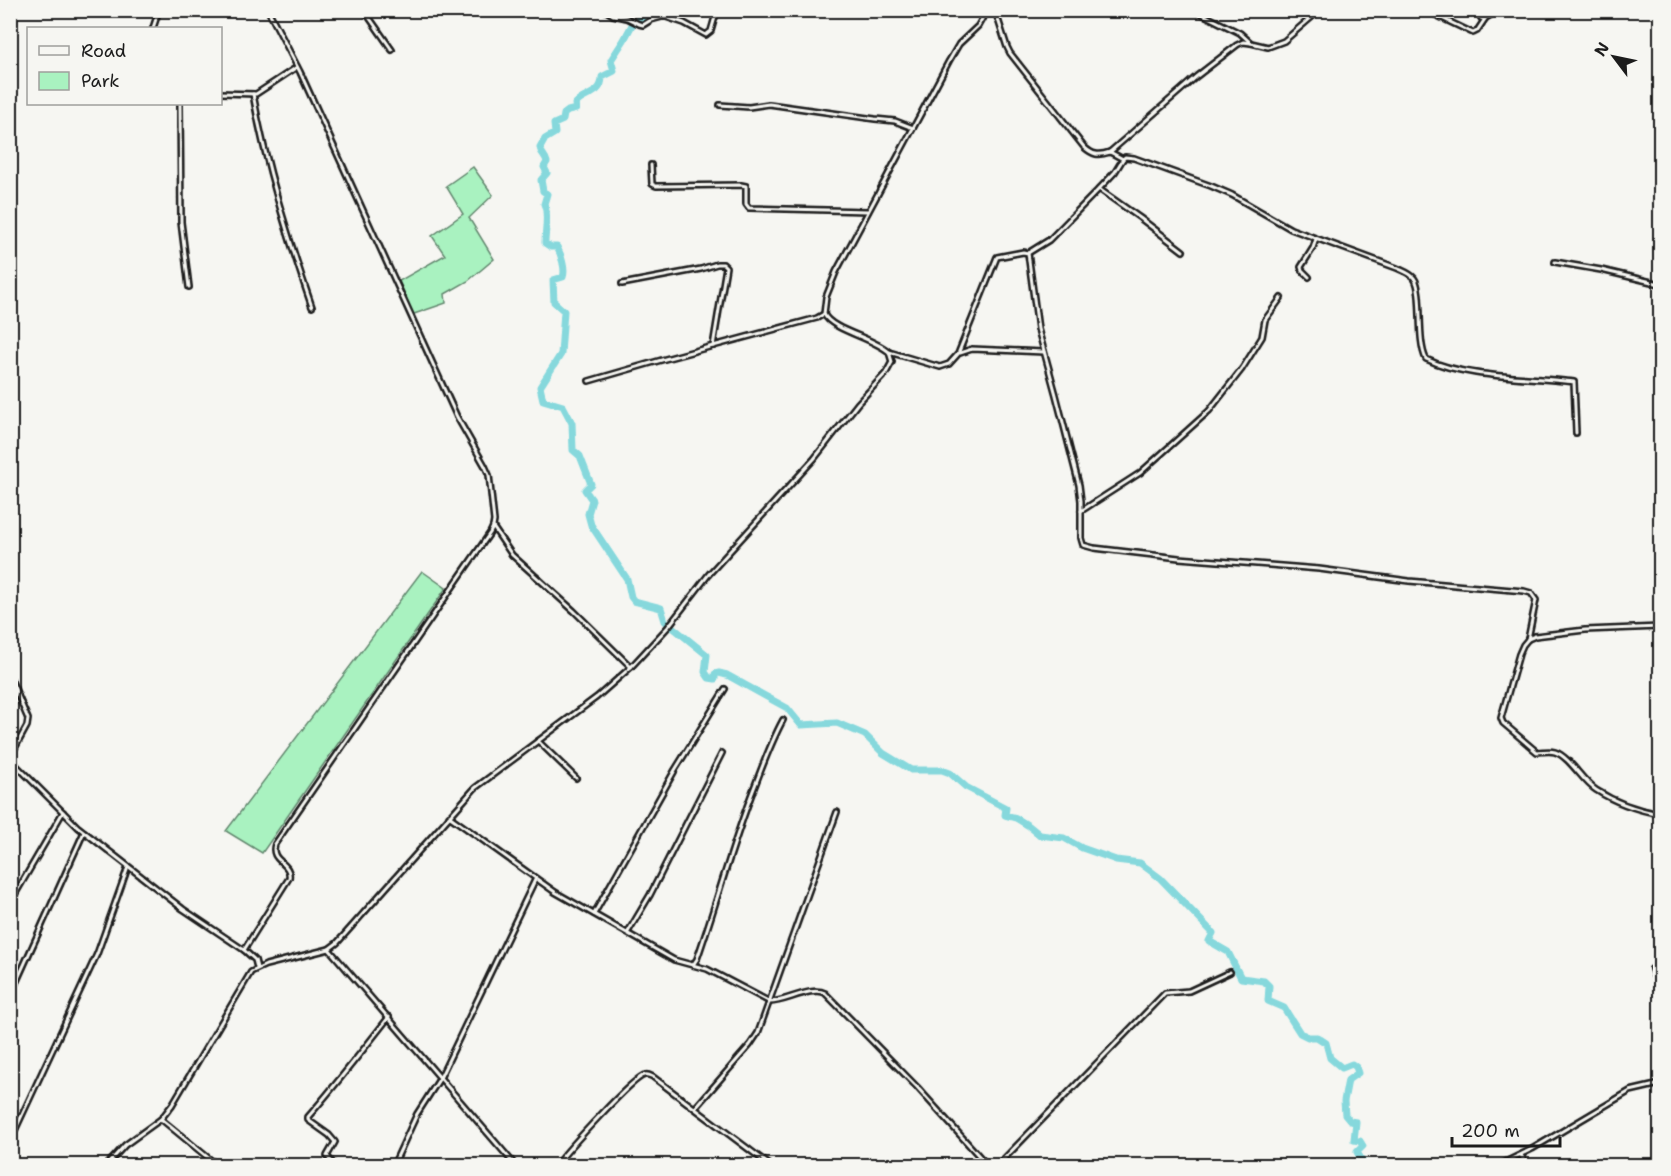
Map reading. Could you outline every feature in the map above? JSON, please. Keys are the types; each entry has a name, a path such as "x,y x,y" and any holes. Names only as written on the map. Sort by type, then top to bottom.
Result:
{"street":[{"path":"153,27 159,10"},
{"path":"268,10 297,67 457,417 486,466 489,475 493,526 512,555 567,604 631,667"},
{"path":"364,10 392,50"},
{"path":"605,10 643,25 662,17 684,23 706,35 712,28 717,10"},
{"path":"987,10 978,26 963,39 953,53 830,286 824,314 830,322 890,352 940,367 949,364 958,354 997,257 1028,253 1049,240 1099,189 1125,157 1211,186 1232,195 1291,229 1397,268 1413,277 1417,284 1421,339 1426,359 1468,371 1574,382 1576,433"},
{"path":"995,10 1010,53 1084,147 1096,155 1110,152 1197,76 1237,45 1243,42 1264,47 1276,45 1284,41 1320,10"},
{"path":"1194,10 1240,33 1251,43"},
{"path":"1425,10 1473,33 1485,19 1498,10"},
{"path":"1478,10 1481,18 1485,19"},
{"path":"222,93 256,94 297,67"},
{"path":"253,94 269,171 312,307"},
{"path":"720,105 749,107 769,104 895,121 913,128"},
{"path":"180,105 181,222 189,287"},
{"path":"1110,152 1123,159"},
{"path":"651,165 652,184 656,186 746,186 746,204 749,208 869,211"},
{"path":"1099,189 1183,251"},
{"path":"1309,277 1301,267 1316,239"},
{"path":"1028,253 1035,312 1076,468 1083,545 1179,558 1318,569 1409,581 1526,591 1536,600 1528,639"},
{"path":"1555,262 1660,284"},
{"path":"622,284 723,264 726,267 713,346"},
{"path":"1081,511 1140,473 1209,411 1242,369 1262,337 1265,320 1281,298"},
{"path":"589,381 824,314"},
{"path":"958,354 972,349 1044,352"},
{"path":"106,1166 125,1145 161,1119 172,1105 248,976 257,968 329,949 345,936 475,788 597,697 631,667 668,627 709,574 814,459 858,403 882,377 891,364 890,352"},
{"path":"244,950 289,878 288,869 274,853 275,844 493,526"},
{"path":"1660,627 1585,630 1535,636 1528,639 1523,645 1501,718 1503,723 1537,752 1558,753 1590,786 1601,793 1629,807 1660,814"},
{"path":"10,677 28,719 27,726 10,757 14,763 84,832 183,909 244,950 255,960 257,968"},
{"path":"594,914 675,770 724,689"},
{"path":"693,965 720,891 743,816 783,720"},
{"path":"538,741 576,778"},
{"path":"628,932 650,895 722,753"},
{"path":"10,903 63,812"},
{"path":"695,1108 759,1033 837,812"},
{"path":"449,816 536,879 674,960 706,969 770,1002 820,990 825,993 917,1087 988,1166"},
{"path":"10,996 84,832"},
{"path":"10,1140 97,954 129,866"},
{"path":"393,1166 417,1114 440,1078 536,879"},
{"path":"329,949 516,1166"},
{"path":"1652,969 1656,981 1660,984"},
{"path":"997,1166 1165,993 1189,991 1230,972"},
{"path":"334,1166 327,1156 335,1142 308,1120 308,1117 344,1076 389,1017"},
{"path":"555,1166 615,1100 648,1074 771,1166"},
{"path":"1497,1166 1532,1149 1630,1091 1660,1084"},
{"path":"161,1119 218,1165"},
{"path":"1521,1155 1527,1166"}],"green space":[{"path":"473,167 493,195 469,218 494,259 468,281 445,294 446,303 414,314 399,281 445,255 432,236 463,214 446,186"},
{"path":"422,571 446,588 262,853 226,831"}],"waterway":[{"path":"645,10 642,17 632,25 611,60 614,71 602,77 596,91 579,100 575,104 576,109 568,111 564,114 563,120 554,124 555,133 545,139 540,148 547,162 544,167 547,173 541,180 543,191 547,194 544,204 547,217 545,243 551,247 557,247 564,274 563,277 553,280 554,302 564,311 561,354 540,387 543,400 563,406 572,423 573,450 580,456 591,484 585,490 592,500 588,514 591,525 627,579 631,597 634,601 661,608 665,621 707,655 705,672 709,678 715,679 715,674 719,673 727,675 787,708 801,725 837,723 865,735 883,753 911,770 942,770 950,773 966,787 1006,808 1005,815 1016,818 1040,835 1064,838 1082,848 1116,860 1140,863 1160,878 1213,933 1209,941 1228,952 1241,978 1264,981 1269,986 1268,1001 1284,1008 1300,1033 1308,1037 1317,1037 1326,1043 1330,1058 1342,1068 1352,1064 1356,1067 1358,1073 1348,1080 1344,1101 1345,1115 1350,1121 1356,1122 1354,1140 1360,1141 1363,1146 1357,1152 1365,1166"}]}
